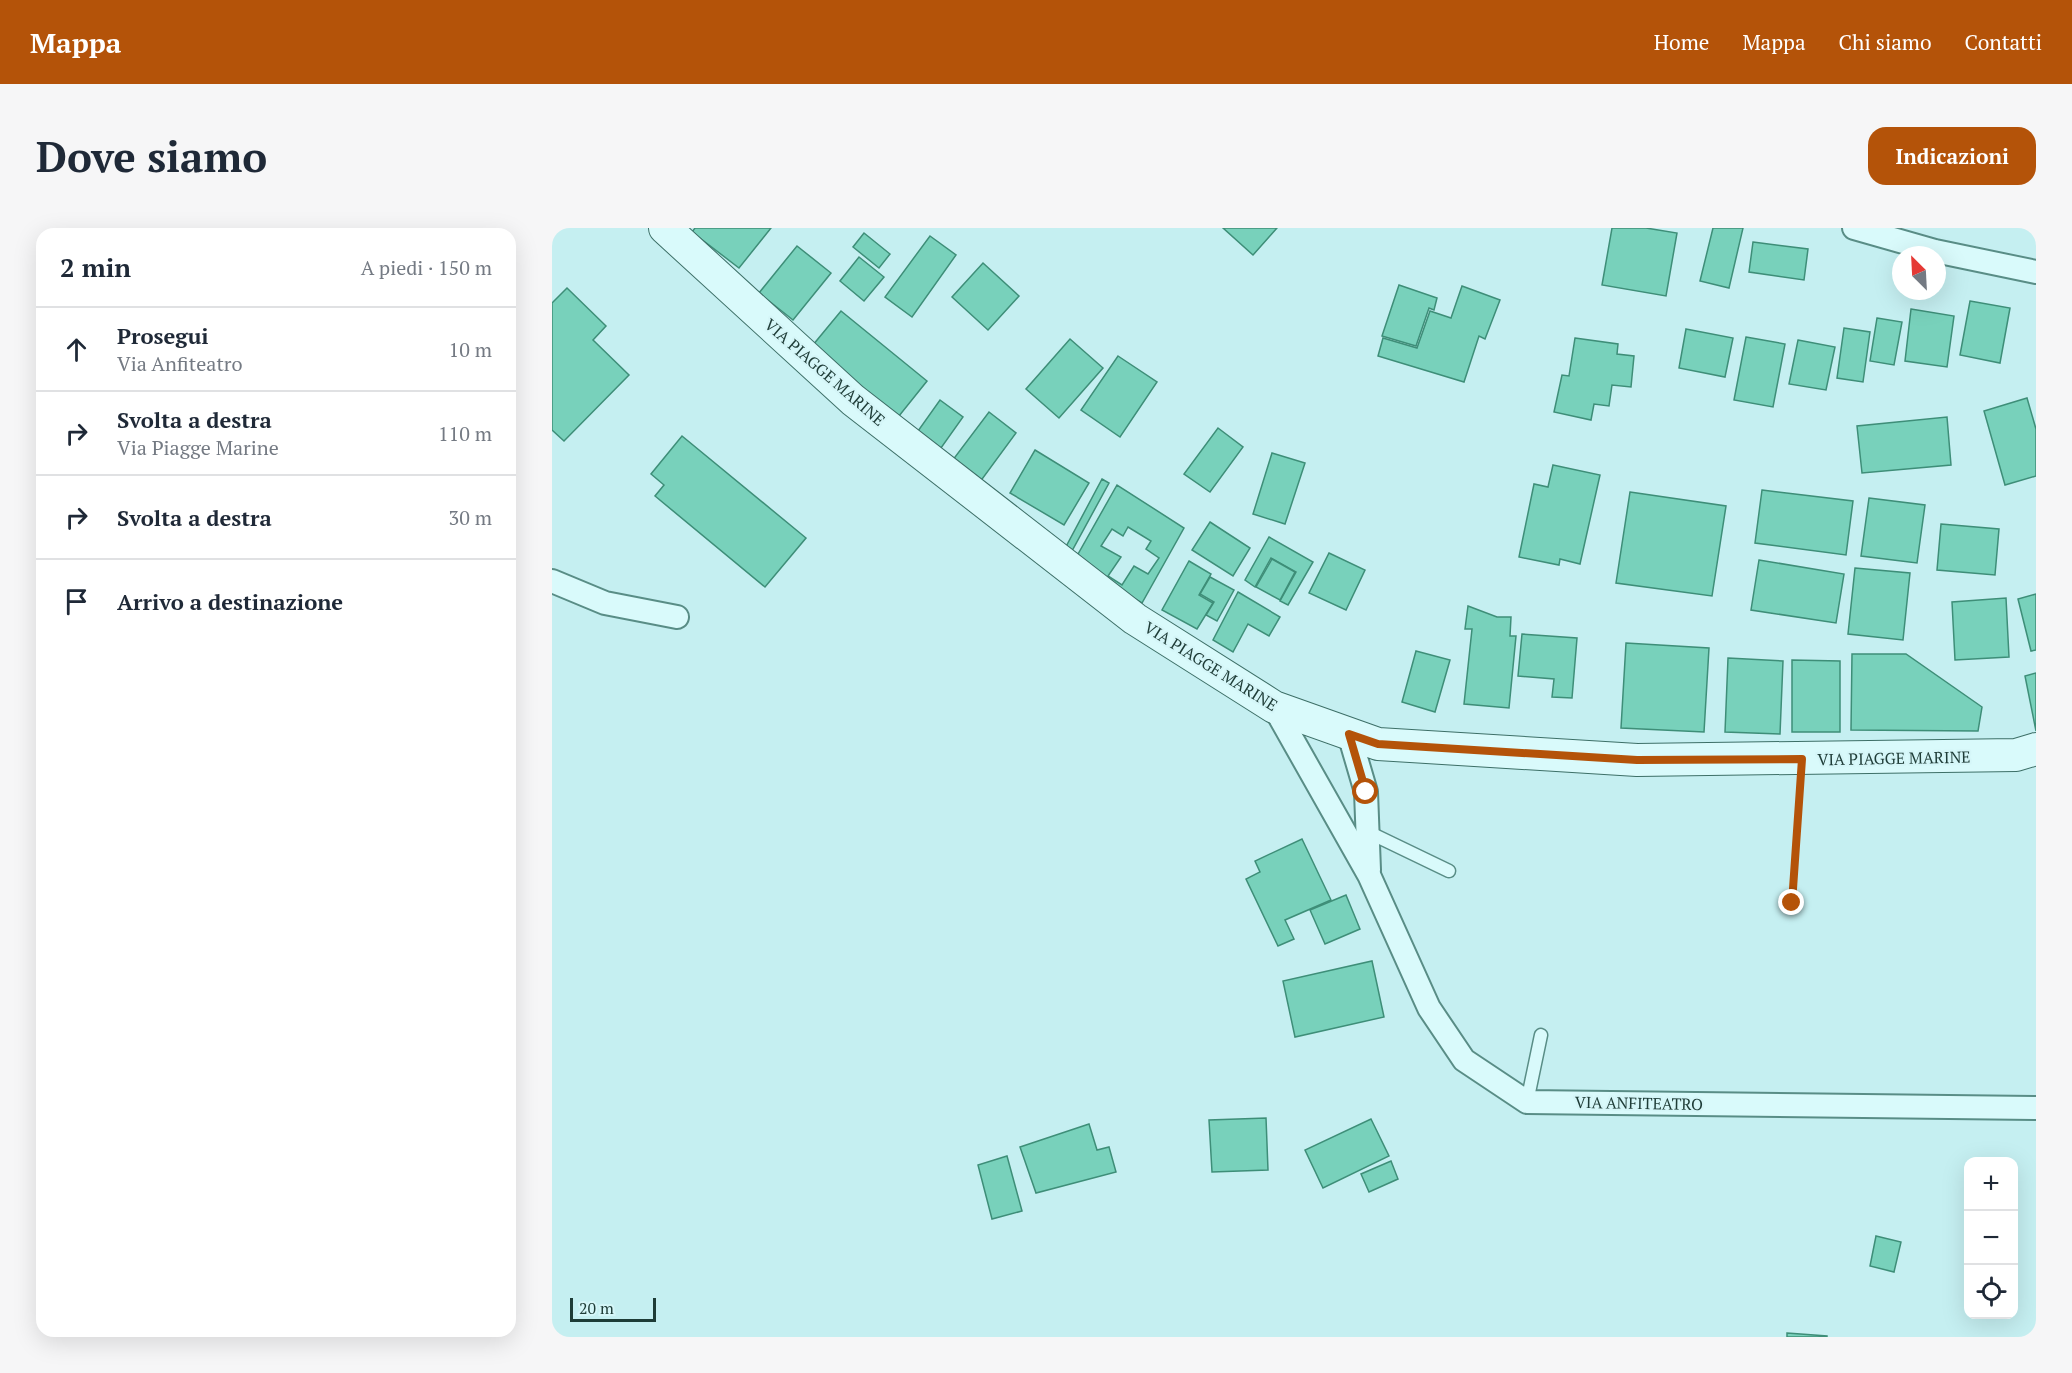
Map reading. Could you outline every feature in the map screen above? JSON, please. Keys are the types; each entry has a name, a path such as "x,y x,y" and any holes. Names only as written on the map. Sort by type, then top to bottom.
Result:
{"street":[{"name":"VIA PIAGGE MARINE","path":"665,228 852,400 1134,619 1274,707 1378,744 1637,760 2016,755 2036,749"},
{"path":"1854,228 1935,251 2036,272"},
{"path":"552,581 605,603 677,617"},
{"path":"1274,707 1369,875 1430,1008 1464,1060 1527,1102"},
{"path":"1349,734 1366,792 1369,875"},
{"name":"VIA ANFITEATRO","path":"1527,1102 2036,1108"}],"lane":[{"path":"1368,832 1449,871"},
{"path":"1527,1102 1541,1035"}],"path":[{"path":"1792,903 1802,759"}],"building":[{"path":"695,228 771,228 739,268 692,232"},
{"path":"1223,228 1277,228 1253,255"},
{"path":"1612,228 1646,228 1677,233 1666,296 1602,285"},
{"path":"1713,228 1743,228 1729,288 1700,281"},
{"path":"864,233 890,254 879,268 853,247"},
{"path":"930,236 956,255 912,317 885,297"},
{"path":"1753,242 1808,249 1804,280 1749,272"},
{"path":"797,246 831,273 793,320 759,293"},
{"path":"859,257 884,277 864,301 840,281"},
{"path":"983,263 1019,296 988,330 952,297"},
{"path":"1399,285 1437,298 1434,310 1429,308 1416,346 1382,336"},
{"path":"1462,286 1500,300 1485,339 1479,336 1464,382 1378,356 1383,338 1417,348 1430,311 1451,318"},
{"path":"567,288 606,326 593,340 629,375 564,441 552,430 552,303"},
{"path":"1970,301 2010,308 2000,363 1960,355"},
{"path":"1911,309 1954,316 1947,367 1905,361"},
{"path":"841,311 927,381 895,421 808,351"},
{"path":"1877,318 1902,322 1894,365 1870,361"},
{"path":"1844,328 1870,332 1863,382 1837,378"},
{"path":"1686,329 1733,338 1725,377 1679,368"},
{"path":"1746,337 1785,344 1773,407 1734,400"},
{"path":"1575,338 1618,344 1617,354 1634,356 1631,387 1612,385 1609,406 1594,404 1591,420 1554,412 1562,375 1569,376"},
{"path":"1070,339 1103,368 1059,418 1026,389"},
{"path":"1798,340 1835,347 1826,390 1789,384"},
{"path":"1118,356 1157,382 1120,437 1081,410"},
{"path":"2027,398 2036,429 2036,476 2005,485 1984,411"},
{"path":"940,400 963,417 936,455 913,438"},
{"path":"989,412 1016,433 977,486 949,465"},
{"path":"1947,417 1951,465 1862,473 1857,426"},
{"path":"1218,428 1243,447 1210,492 1184,474"},
{"path":"682,436 806,538 765,587 655,496 664,485 651,474"},
{"path":"1035,450 1089,483 1064,525 1010,493"},
{"path":"1272,453 1305,463 1285,524 1253,514"},
{"path":"1553,465 1600,475 1580,564 1560,559 1559,565 1519,557 1534,484 1548,487"},
{"path":"1102,479 1109,483 1072,551 1078,554 1117,485 1184,528 1142,603 1061,556","holes":["1128,527 1151,541 1146,549 1159,558 1148,574 1134,566 1122,585 1108,576 1121,557 1101,546 1112,529 1123,536"]},
{"path":"1762,490 1853,501 1846,555 1755,543"},
{"path":"1630,492 1726,506 1712,596 1616,583"},
{"path":"1869,498 1925,505 1917,563 1861,556"},
{"path":"1210,522 1250,548 1233,576 1192,550"},
{"path":"1941,524 1999,529 1995,575 1937,570"},
{"path":"1269,537 1313,562 1288,605 1280,601 1296,572 1271,558 1255,587 1245,580"},
{"path":"1329,553 1365,570 1346,610 1309,593"},
{"path":"1272,559 1295,572 1280,600 1256,587"},
{"path":"1759,560 1844,574 1836,623 1751,610"},
{"path":"1189,561 1211,574 1199,595 1213,603 1197,629 1162,610"},
{"path":"1855,568 1910,573 1903,640 1848,634"},
{"path":"1210,577 1234,590 1217,621 1206,615 1214,602 1200,594"},
{"path":"1238,592 1280,617 1269,636 1248,624 1233,652 1213,640"},
{"path":"2036,594 2036,650 2031,651 2018,599"},
{"path":"2006,598 2009,657 1955,660 1952,602"},
{"path":"1468,606 1497,617 1511,617 1510,636 1516,636 1509,708 1464,704 1472,629 1465,629"},
{"path":"1522,634 1577,638 1572,698 1552,697 1554,679 1518,676"},
{"path":"1626,643 1709,648 1704,732 1621,728"},
{"path":"1416,651 1450,660 1435,712 1402,702"},
{"path":"1852,654 1906,654 1982,707 1978,731 1851,730"},
{"path":"1728,658 1783,661 1780,734 1725,732"},
{"path":"1792,660 1840,661 1840,732 1792,732"},
{"path":"2036,673 2036,731 2025,676"},
{"path":"1302,839 1331,900 1285,920 1294,939 1278,946 1246,879 1260,872 1255,861"},
{"path":"1346,895 1360,929 1325,944 1310,910"},
{"path":"1372,961 1384,1017 1295,1037 1283,981"},
{"path":"1266,1118 1268,1170 1212,1172 1209,1120"},
{"path":"1371,1119 1389,1156 1323,1188 1305,1150"},
{"path":"1089,1124 1097,1150 1109,1147 1116,1172 1036,1193 1020,1147"},
{"path":"1007,1156 1022,1211 992,1219 978,1165"},
{"path":"1391,1161 1398,1179 1369,1192 1361,1174"},
{"path":"1876,1236 1901,1242 1894,1272 1870,1266"},
{"path":"1787,1333 1827,1336 1827,1337 1787,1337"}],"route":[{"path":"1366,792 1349,734 1378,744 1637,760 1802,759 1792,903"}]}
